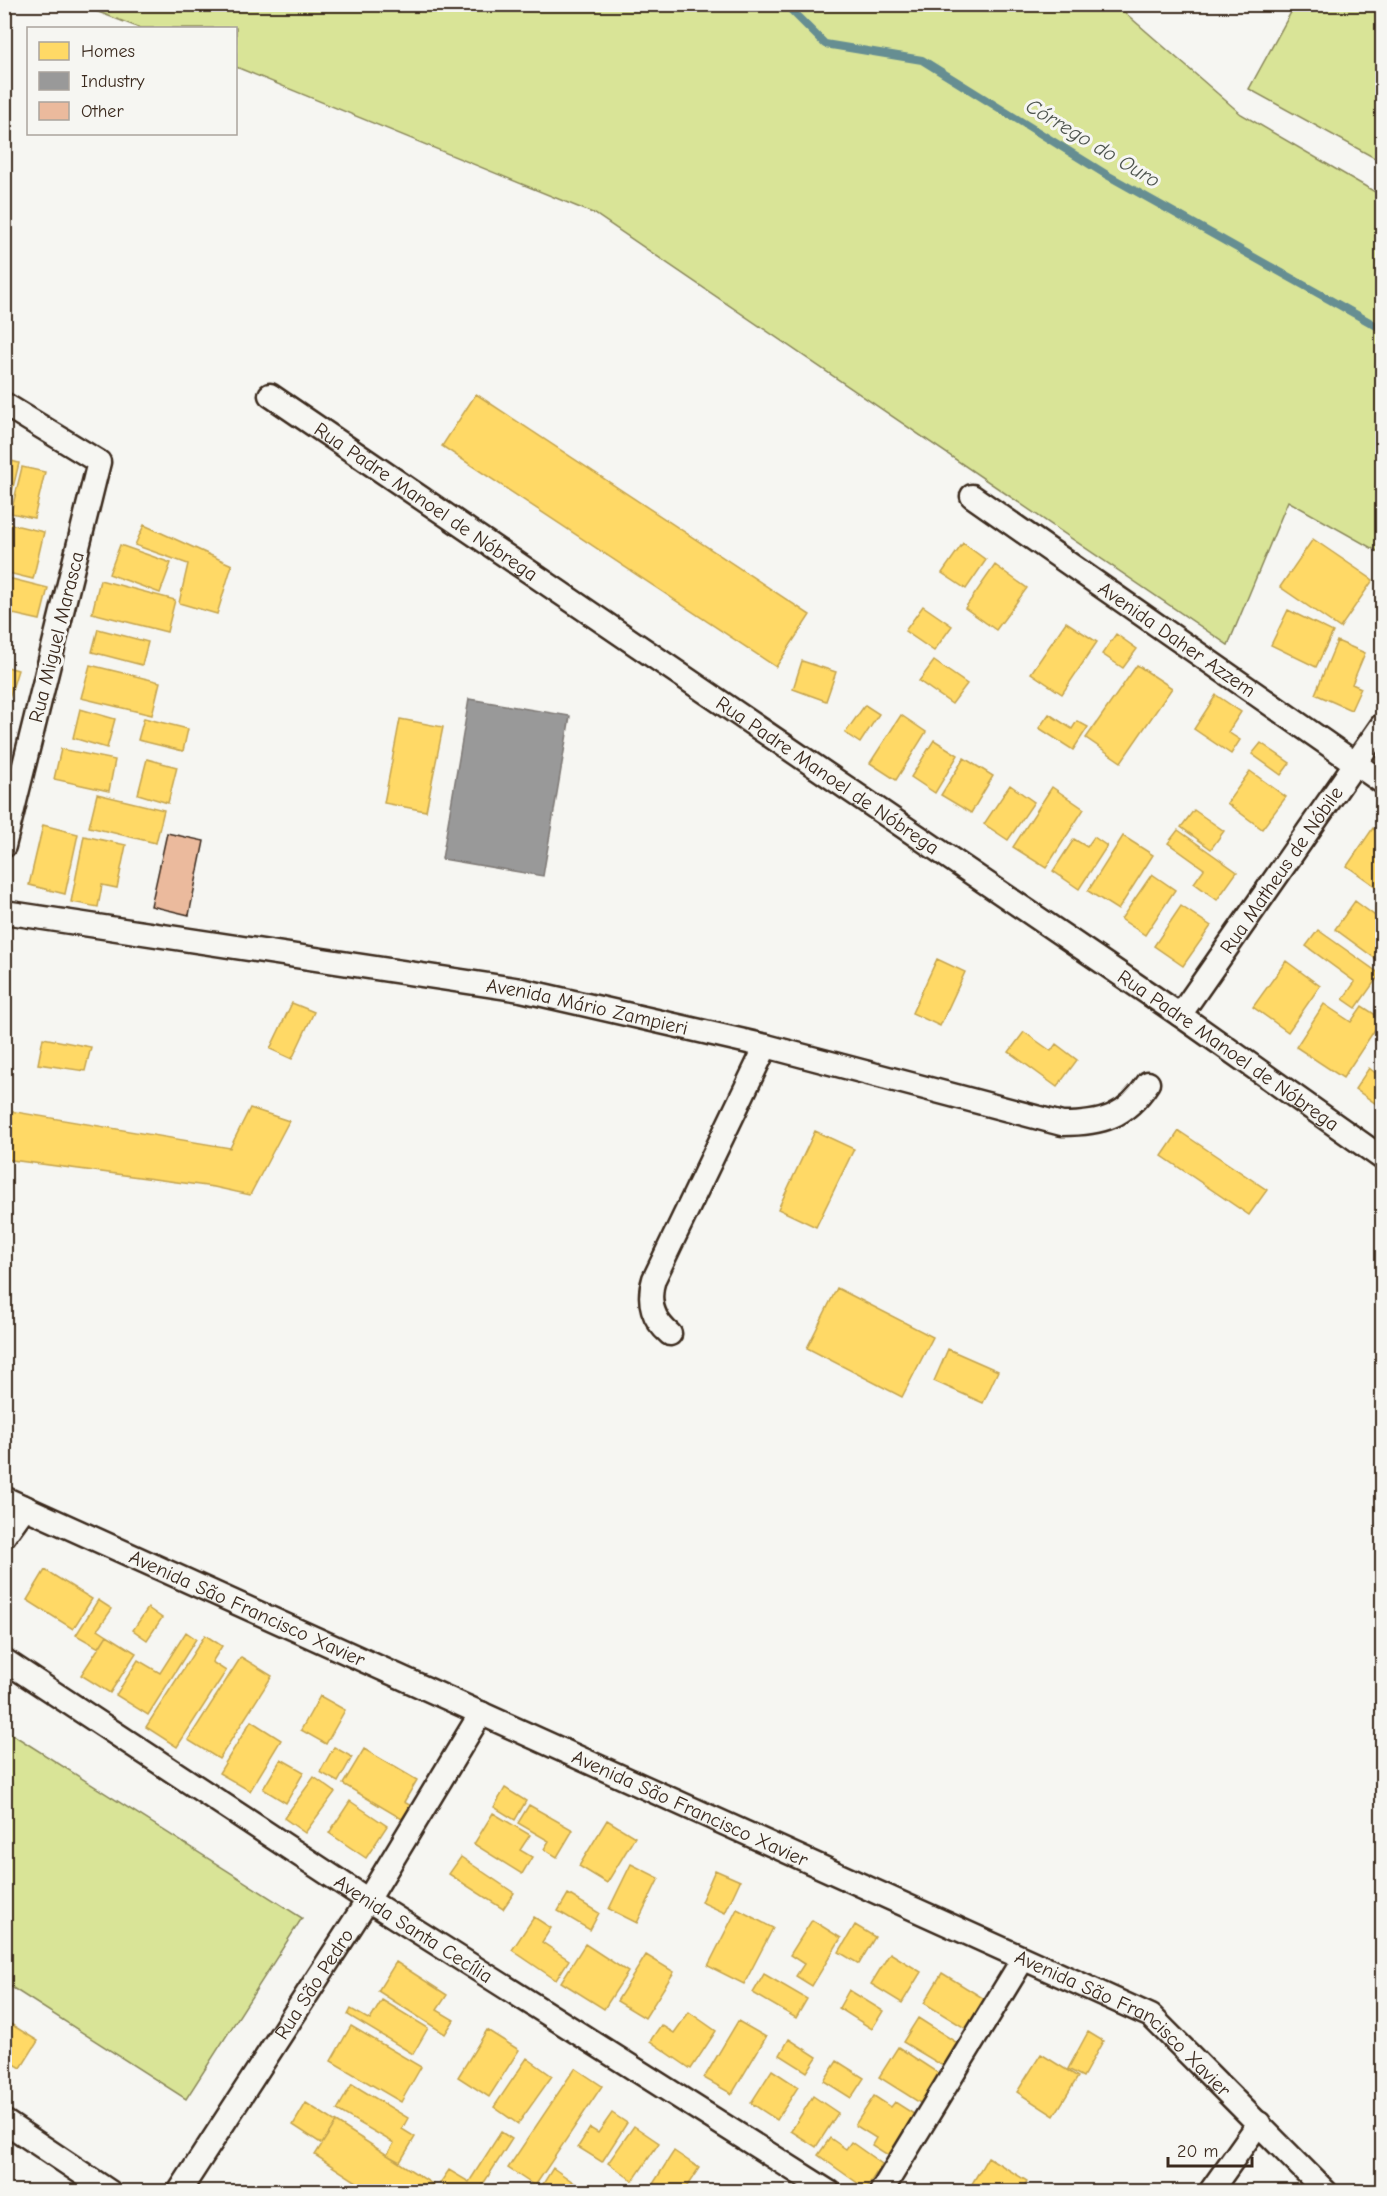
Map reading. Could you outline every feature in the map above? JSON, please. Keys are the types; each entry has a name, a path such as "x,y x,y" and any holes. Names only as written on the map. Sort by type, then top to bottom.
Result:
{"street":[{"name":"Rua Padre Manoel de Nóbrega","path":"270,395 1180,1015 1383,1158"},
{"name":"Rua Miguel Marasca","path":"4,404 99,462 4,846"},
{"name":"Avenida Daher Azzem","path":"972,496 1383,782"},
{"name":"Rua Matheus de Nóbile","path":"1180,1015 1383,726"},
{"name":"Avenida Mário Zampieri","path":"4,912 521,990 766,1046 1062,1124 1097,1122 1113,1116 1129,1108 1148,1083"},
{"path":"670,1334 659,1323 653,1310 651,1295 654,1279 766,1046"},
{"name":"Avenida São Francisco Xavier","path":"4,1498 1151,2016 1326,2192"},
{"path":"4,1536 25,1507"},
{"name":"Avenida Santa Cecília","path":"4,1660 368,1900 829,2192"},
{"name":"Rua São Pedro","path":"179,2192 368,1900 481,1713"},
{"path":"881,2192 1023,1959"},
{"path":"4,2121 110,2192"},
{"path":"1210,2192 1258,2123"}],"green space":[{"path":"80,5 1116,5 1241,114 1382,196 1382,554 1288,501 1228,645 595,214 237,67 237,27 137,27"},
{"path":"1295,5 1382,5 1382,162 1249,89"},
{"path":"4,1729 302,1918 186,2099 5,1983"}],"building: Homes":[{"path":"476,394 810,615 776,667 442,446"},
{"path":"4,459 19,463 7,512 4,511"},
{"path":"22,467 45,472 34,518 11,513"},
{"path":"6,523 44,532 33,579 4,572"},
{"path":"144,525 232,565 217,614 179,603 188,564 135,545"},
{"path":"1313,539 1373,580 1340,628 1280,587"},
{"path":"963,543 986,560 966,589 942,573"},
{"path":"120,545 171,563 160,593 109,574"},
{"path":"995,565 1027,588 996,630 965,608"},
{"path":"4,577 48,588 40,620 4,612"},
{"path":"100,580 175,600 167,632 92,613"},
{"path":"923,606 952,626 934,651 905,631"},
{"path":"1288,610 1333,632 1316,667 1271,645"},
{"path":"1066,622 1097,642 1062,694 1031,673"},
{"path":"98,629 148,642 142,665 92,652"},
{"path":"1116,634 1137,649 1123,668 1102,654"},
{"path":"1337,641 1365,653 1352,684 1361,688 1351,710 1315,694"},
{"path":"802,661 836,672 826,701 793,689"},
{"path":"934,661 967,684 952,704 919,681"},
{"path":"90,665 160,682 152,715 81,698"},
{"path":"1137,665 1172,688 1121,762 1086,738"},
{"path":"4,666 18,670 9,699 4,698"},
{"path":"1216,695 1241,712 1228,732 1240,740 1231,754 1194,729"},
{"path":"865,705 879,714 860,743 845,733"},
{"path":"80,709 115,719 107,748 73,738"},
{"path":"1049,714 1072,729 1077,721 1088,727 1073,750 1039,728"},
{"path":"901,715 926,732 896,780 870,763"},
{"path":"144,718 188,729 183,751 138,740"},
{"path":"400,719 443,727 426,811 384,803"},
{"path":"934,740 958,755 935,793 911,777"},
{"path":"1261,743 1290,763 1281,775 1252,754"},
{"path":"61,749 115,760 109,791 54,779"},
{"path":"964,758 993,776 971,813 941,795"},
{"path":"147,759 177,767 168,803 138,794"},
{"path":"1250,771 1286,797 1262,829 1227,803"},
{"path":"1010,785 1034,802 1008,840 984,824"},
{"path":"1052,787 1084,809 1046,868 1013,847"},
{"path":"97,794 164,810 156,843 89,827"},
{"path":"1194,810 1224,831 1211,849 1181,827"},
{"path":"43,825 78,834 65,894 29,885"},
{"path":"1373,828 1382,835 1382,891 1347,866"},
{"path":"1178,830 1237,872 1217,900 1194,883 1204,869 1168,843"},
{"path":"84,836 126,845 117,888 102,885 98,907 71,902"},
{"path":"1123,836 1153,855 1118,910 1088,891"},
{"path":"1094,837 1107,846 1079,889 1053,871 1074,839 1087,847"},
{"path":"1152,874 1175,890 1145,935 1121,919"},
{"path":"1355,901 1382,921 1382,958 1380,962 1335,929"},
{"path":"1181,906 1211,926 1183,966 1154,946"},
{"path":"1318,930 1380,974 1356,1008 1343,999 1355,982 1306,946"},
{"path":"937,959 965,972 940,1026 912,1013"},
{"path":"1286,961 1320,986 1288,1032 1253,1007"},
{"path":"292,1003 314,1012 292,1059 270,1049"},
{"path":"1324,1004 1351,1022 1362,1006 1382,1019 1343,1078 1296,1047"},
{"path":"1024,1032 1051,1051 1056,1044 1077,1060 1057,1087 1009,1052"},
{"path":"43,1038 91,1047 85,1071 38,1064"},
{"path":"1369,1068 1382,1078 1382,1108 1355,1089"},
{"path":"250,1108 289,1121 250,1195 214,1187 4,1159 10,1111 230,1148"},
{"path":"815,1131 854,1149 816,1227 778,1209"},
{"path":"1179,1131 1267,1190 1249,1215 1162,1156"},
{"path":"837,1288 933,1337 902,1397 807,1348"},
{"path":"948,1349 998,1371 983,1403 934,1381"},
{"path":"45,1570 92,1599 73,1629 27,1600"},
{"path":"98,1600 112,1609 98,1629 107,1635 99,1648 76,1635"},
{"path":"148,1608 162,1618 147,1640 133,1630"},
{"path":"186,1632 196,1639 148,1715 116,1695 138,1660 160,1673"},
{"path":"107,1635 136,1653 110,1693 81,1675"},
{"path":"205,1635 222,1646 212,1662 226,1671 177,1747 146,1727"},
{"path":"241,1657 272,1676 219,1759 188,1740"},
{"path":"320,1696 345,1710 326,1744 301,1730"},
{"path":"251,1721 281,1740 250,1791 219,1773"},
{"path":"334,1747 352,1757 338,1782 320,1772"},
{"path":"364,1749 417,1780 404,1802 415,1808 407,1822 343,1784"},
{"path":"281,1759 304,1772 286,1803 263,1789"},
{"path":"314,1777 335,1792 305,1833 284,1818"},
{"path":"505,1788 526,1801 515,1820 494,1807"},
{"path":"350,1801 387,1826 366,1858 329,1833"},
{"path":"529,1805 573,1830 557,1857 544,1849 549,1841 518,1823"},
{"path":"493,1813 530,1835 520,1850 532,1857 522,1874 474,1844"},
{"path":"607,1820 635,1837 607,1883 579,1866"},
{"path":"461,1857 514,1893 503,1909 449,1874"},
{"path":"631,1864 659,1878 637,1923 609,1909"},
{"path":"715,1870 740,1881 725,1913 701,1902"},
{"path":"568,1894 599,1913 590,1930 558,1911"},
{"path":"737,1909 773,1928 744,1984 708,1966"},
{"path":"534,1917 551,1928 542,1942 569,1960 556,1980 512,1950"},
{"path":"812,1920 841,1938 812,1986 796,1976 804,1964 790,1955"},
{"path":"855,1925 875,1937 859,1964 839,1952"},
{"path":"585,1944 628,1972 604,2009 561,1982"},
{"path":"890,1953 921,1972 902,2003 871,1984"},
{"path":"646,1955 674,1972 645,2018 617,2001"},
{"path":"396,1962 447,1995 437,2010 454,2020 445,2034 378,1991"},
{"path":"942,1973 991,2003 973,2033 924,2003"},
{"path":"764,1974 807,1999 796,2018 753,1993"},
{"path":"849,1990 883,2011 872,2029 839,2008"},
{"path":"382,2000 428,2028 413,2054 348,2015 351,2009 370,2020"},
{"path":"689,2012 716,2031 691,2069 650,2041 661,2025 674,2033"},
{"path":"918,2018 962,2046 948,2069 903,2042"},
{"path":"4,2020 38,2041 21,2068 4,2058"},
{"path":"738,2021 766,2037 732,2094 704,2078"},
{"path":"351,2026 421,2067 401,2102 331,2061"},
{"path":"487,2030 519,2050 489,2097 458,2077"},
{"path":"1088,2032 1103,2041 1083,2077 1068,2069"},
{"path":"789,2039 817,2057 807,2072 780,2055"},
{"path":"898,2047 944,2077 925,2106 879,2077"},
{"path":"1041,2054 1078,2077 1054,2116 1017,2092"},
{"path":"527,2058 552,2076 518,2124 494,2107"},
{"path":"837,2061 864,2078 851,2098 824,2081"},
{"path":"575,2068 602,2086 535,2186 508,2168"},
{"path":"772,2070 798,2087 777,2120 751,2103"},
{"path":"352,2084 408,2118 402,2129 415,2137 400,2162 387,2155 394,2143 337,2110"},
{"path":"813,2096 838,2113 816,2147 791,2131"},
{"path":"874,2096 891,2107 895,2102 917,2116 891,2157 872,2145 876,2138 855,2125"},
{"path":"306,2103 336,2122 322,2144 293,2125"},
{"path":"612,2113 627,2123 602,2162 578,2147 590,2128 598,2133"},
{"path":"336,2122 434,2185 430,2192 372,2192 315,2155"},
{"path":"634,2126 659,2143 633,2181 608,2163"},
{"path":"501,2132 512,2139 478,2192 454,2192 440,2183 449,2170 469,2182"},
{"path":"830,2138 846,2149 851,2142 882,2164 866,2189 818,2155"},
{"path":"674,2151 699,2168 683,2192 659,2192 651,2187"},
{"path":"988,2157 1027,2181 1021,2192 967,2192"},
{"path":"553,2168 583,2189 581,2192 538,2192"}],"building: Industry":[{"path":"469,699 570,716 543,876 442,859"}],"building: Other":[{"path":"167,833 204,841 189,915 151,906"}],"waterway":[{"name":"Córrego do Ouro","path":"785,4 825,44 922,60 1107,175 1382,329"}]}
